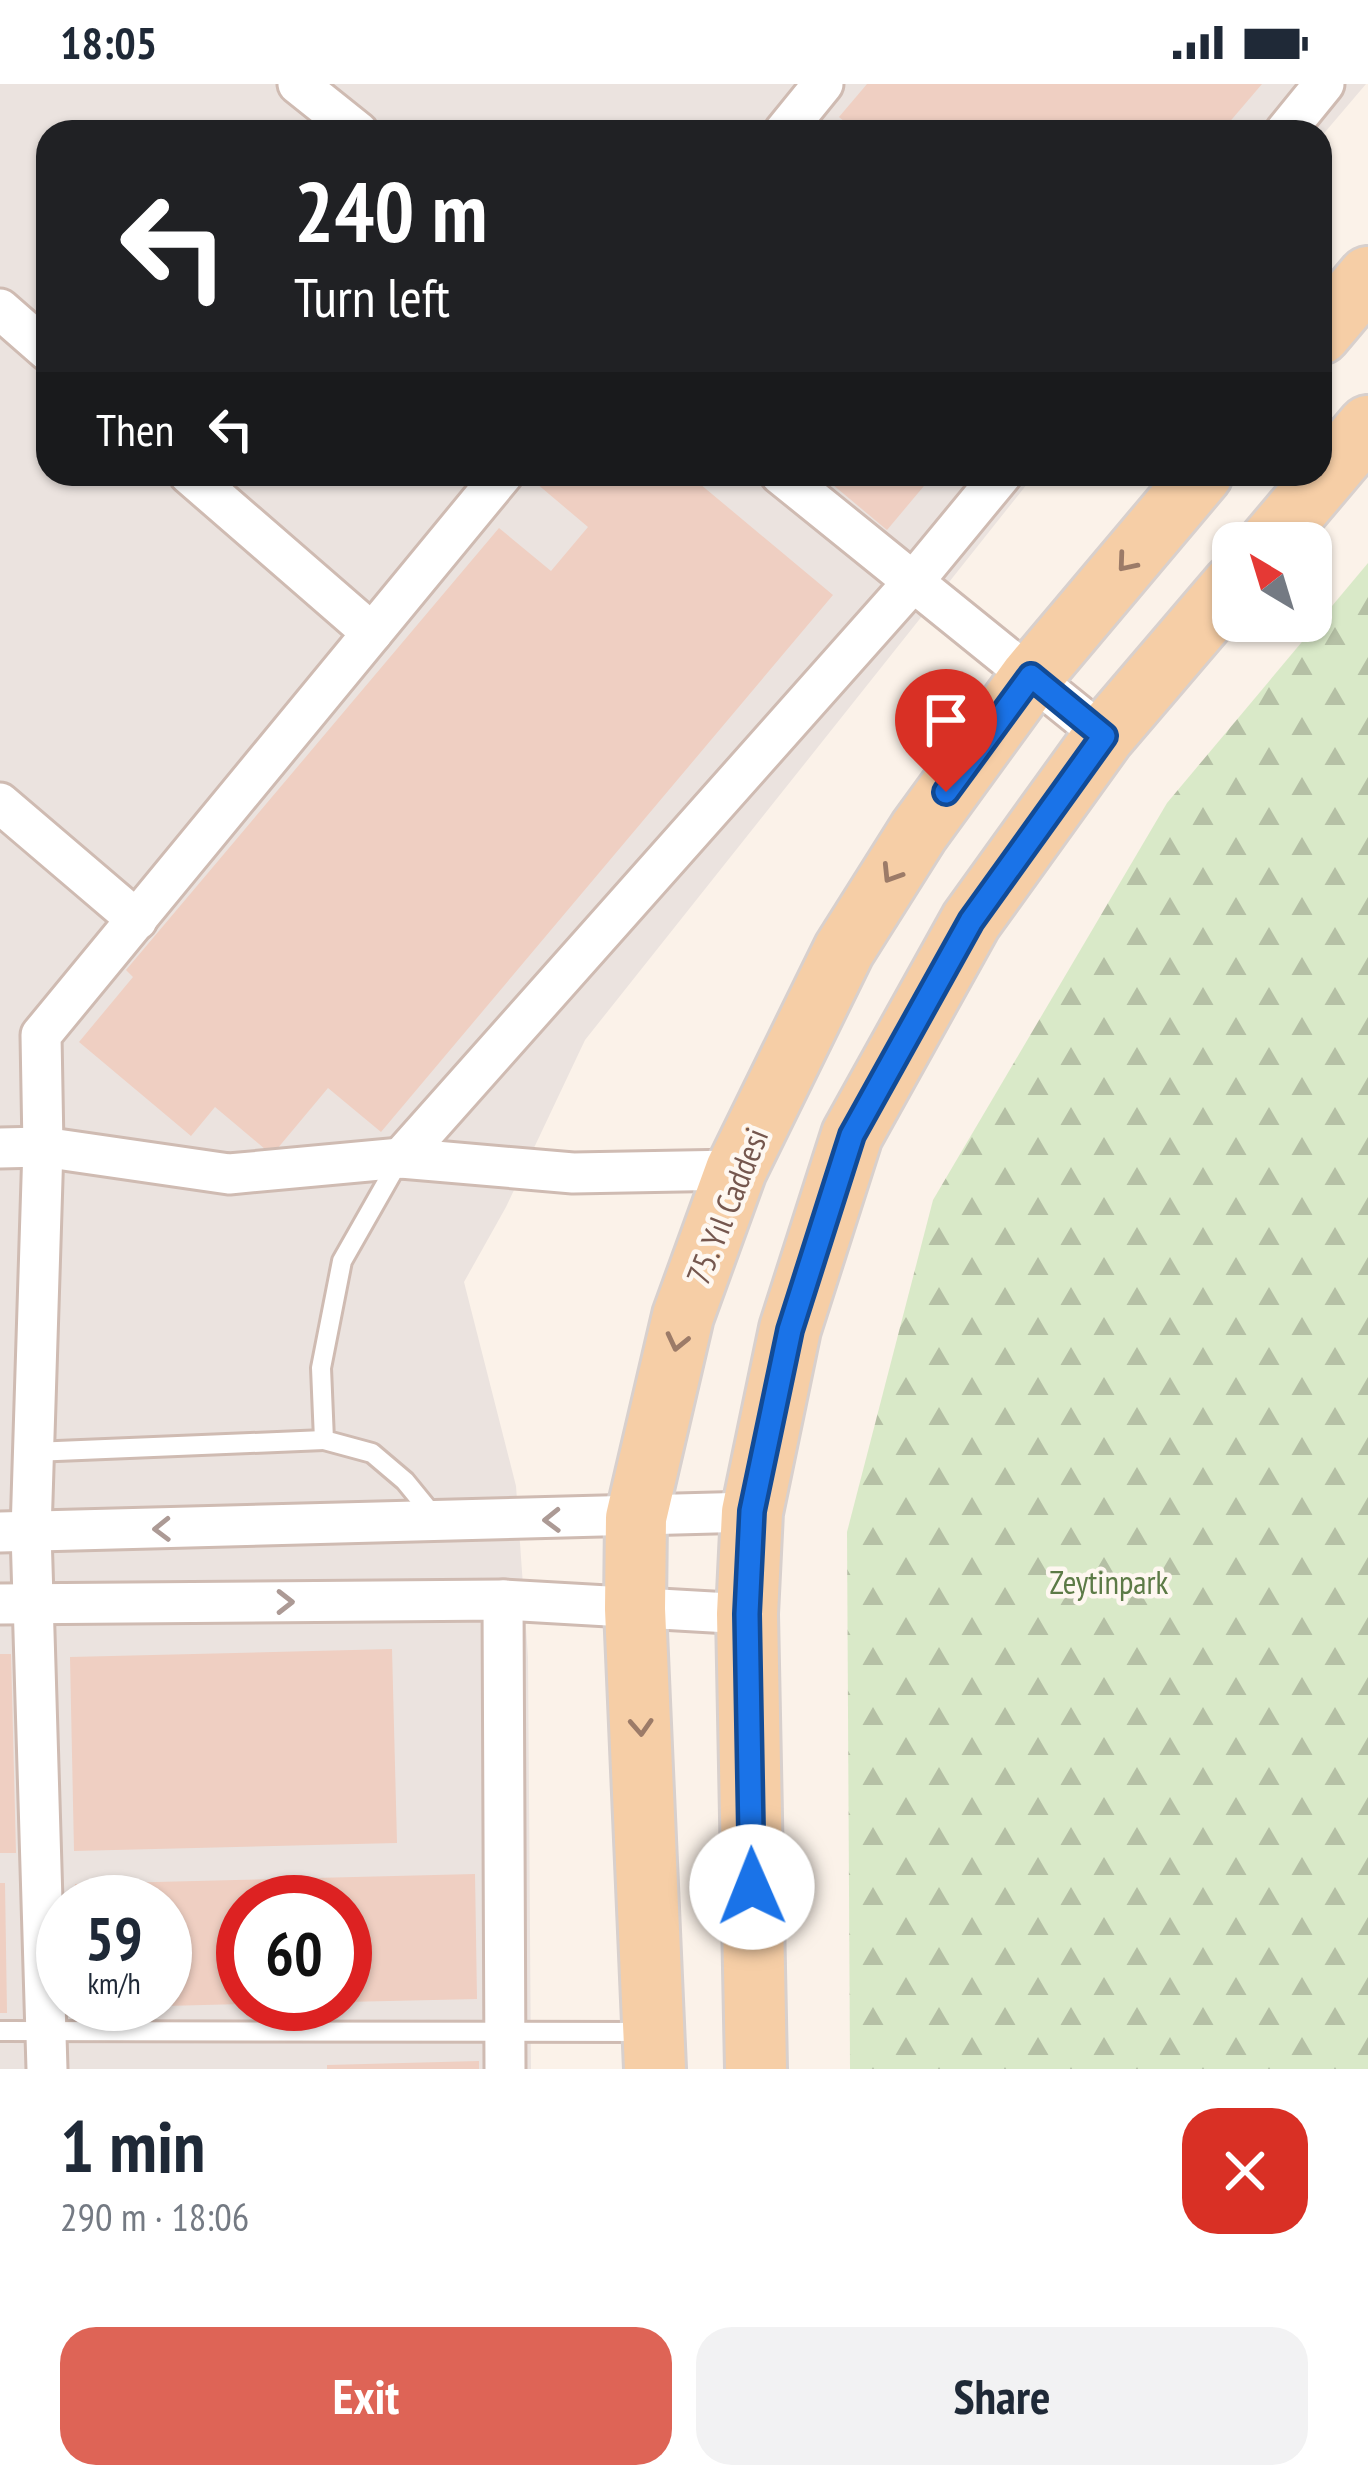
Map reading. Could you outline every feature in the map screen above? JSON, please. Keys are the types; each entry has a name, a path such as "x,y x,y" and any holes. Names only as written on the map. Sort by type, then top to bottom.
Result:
{"main road":[{"path":"1332,320 1368,277"},
{"path":"1332,468 1368,426"},
{"name":"75. Yıl Caddesi","path":"655,2051 635,1518 683,1316 736,1170 844,950 919,831 1031,676 1192,486"},
{"path":"1286,522 1317,486"},
{"path":"756,2069 747,1614 752,1511 790,1330 852,1135 971,921 1104,736 1212,610"}],"street":[{"path":"298,84 343,120"},
{"path":"794,120 823,84"},
{"path":"1295,120 1324,84"},
{"path":"0,309 36,340"},
{"path":"203,486 372,634"},
{"path":"46,2050 15,1532 33,1452 43,1147 41,1035 493,486"},
{"path":"795,486 1104,736"},
{"path":"401,1158 913,582 992,486"},
{"path":"0,803 136,920"},
{"path":"0,1148 43,1147 230,1174 401,1158 574,1173 736,1170"},
{"path":"15,1532 635,1518 752,1511"},
{"path":"17,1604 503,1600 747,1614"},
{"path":"503,1600 505,2050"}],"lane":[{"path":"324,1440 321,1368 341,1261 401,1158"},
{"path":"33,1452 324,1440 372,1453 405,1480 439,1522"},
{"path":"0,2031 46,2050 655,2051"}],"shaded area":[{"path":"0,84 1366,84 1332,124 1332,120 36,120 36,486 1025,486 585,1040 506,1207 464,1282 516,1486 528,1657 531,2069 0,2069"}],"green space":[{"name":"Zeytinpark","path":"1368,563 1368,2069 850,2069 847,1532 933,1200 1167,803 1302,642 1332,642 1332,606"}],"building":[{"path":"867,84 1262,84 1231,120 839,117"},
{"path":"540,486 702,486 833,595 381,1132 328,1088 272,1155 215,1107 191,1136 79,1042 133,977 126,970 499,528 551,571 588,527"},
{"path":"834,486 924,486 887,530"},
{"path":"392,1649 397,1843 74,1851 70,1657"},
{"path":"0,1654 11,1654 16,1853 0,1853"},
{"path":"475,1874 477,1999 372,2001 372,1877"},
{"path":"216,1880 216,2005 192,2005 192,1881"},
{"path":"0,1883 5,1883 7,2013 0,2013"},
{"path":"479,2061 479,2069 327,2069 327,2065"}],"route":[{"path":"752,1887 747,1614 752,1511 790,1330 852,1135 971,921 1104,736 1031,676 946,792"}]}
